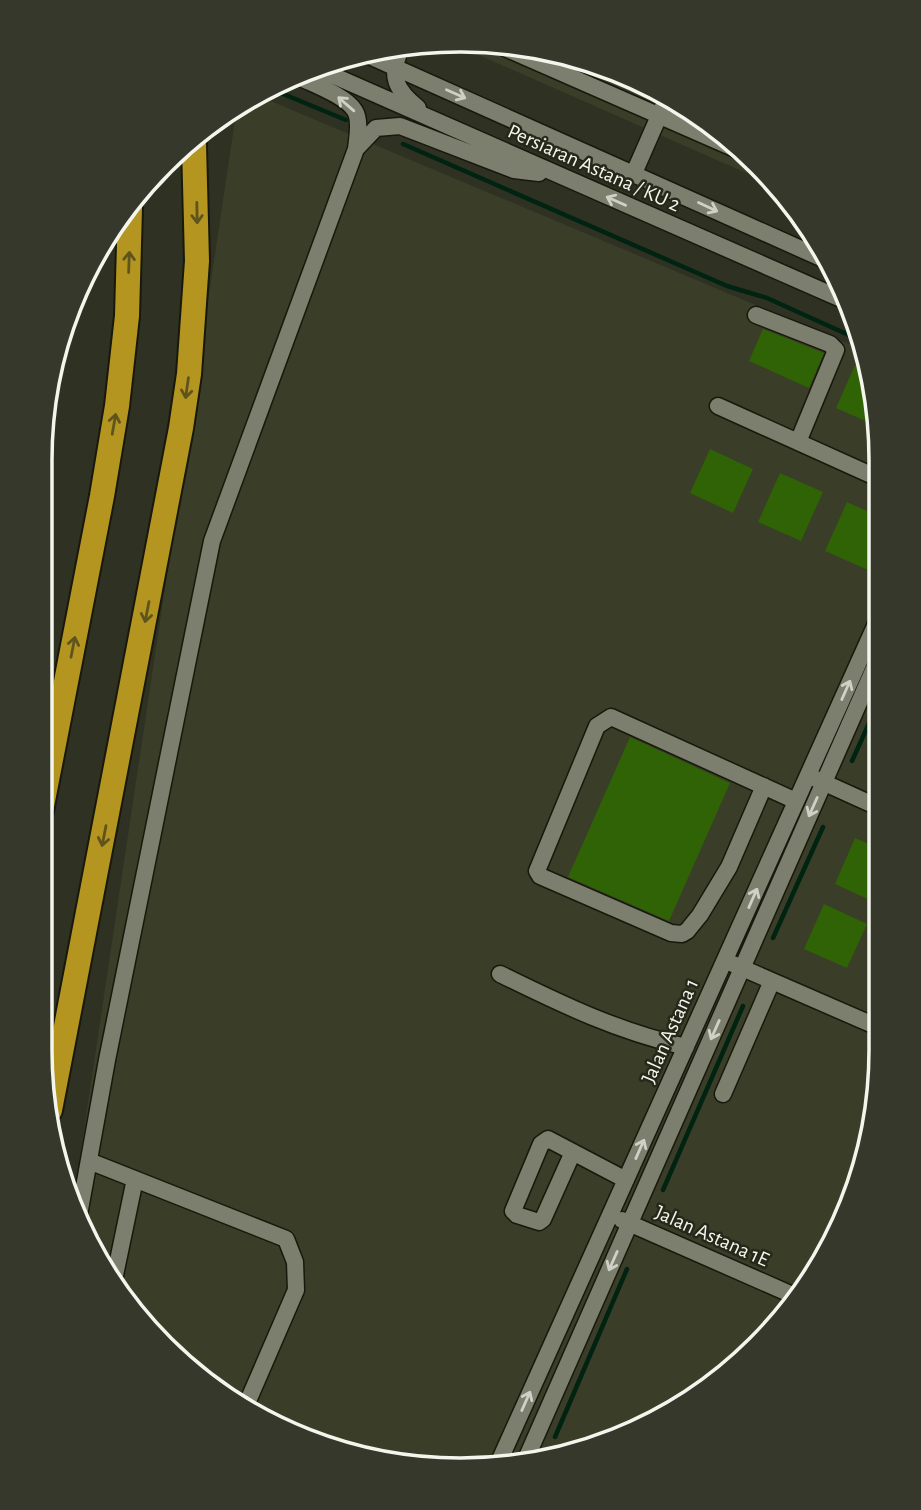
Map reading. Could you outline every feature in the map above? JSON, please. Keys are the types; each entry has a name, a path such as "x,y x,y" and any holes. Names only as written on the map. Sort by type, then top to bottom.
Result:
{"highway":[{"path":"54,1088 181,428 197,261 194,151"},
{"path":"52,753 117,406 127,316 130,222"}],"street":[{"path":"397,58 393,66 399,90 433,121"},
{"path":"528,58 711,138"},
{"name":"Persiaran Astana / KU 2","path":"380,60 812,254"},
{"name":"Persiaran Astana / KU 2","path":"329,74 833,295"},
{"path":"82,1200 212,541 356,149 358,124 355,110 339,97 309,82"},
{"path":"634,173 663,106"},
{"path":"356,149 376,128 400,126 514,170 556,174"},
{"path":"757,315 830,344 836,350 798,442"},
{"path":"718,406 869,474"},
{"name":"Jalan Astana 1","path":"502,1455 869,639"},
{"name":"Jalan Astana 1","path":"529,1452 869,680"},
{"path":"764,786 729,867 692,927 682,934 671,933 540,876 537,871 597,726 604,719 611,717 764,786 796,801"},
{"path":"808,775 869,803"},
{"path":"725,960 869,1023"},
{"path":"500,974 591,1018 636,1035 685,1047"},
{"path":"723,1094 772,982"},
{"path":"573,1152 543,1219 539,1222 517,1215 513,1211 541,1144 548,1139 573,1152 626,1180"},
{"path":"89,1161 286,1239 295,1262 296,1290 249,1399"},
{"path":"116,1269 135,1179"},
{"name":"Jalan Astana 1E","path":"610,1215 788,1293"}],"shaded area":[{"path":"473,52 540,60 592,74 617,84 687,121 730,154 753,176"},
{"path":"269,101 852,345 865,407 869,461 868,1076 855,1155 837,1206 814,1254 767,1319 730,1356 687,1389 641,1415 592,1436 540,1450 487,1457 434,1457 381,1450 329,1436 280,1415 234,1389 191,1356 154,1319 121,1276 95,1230 76,1185 235,120"}],"building":[{"path":"763,329 824,353 809,388 749,361"},
{"path":"855,365 858,366 867,422 836,408"},
{"path":"710,449 753,469 733,513 690,493"},
{"path":"780,473 823,492 801,541 758,522"},
{"path":"847,502 869,512 868,570 825,551"},
{"path":"630,737 730,783 669,921 568,877"},
{"path":"855,838 869,844 869,900 835,884"},
{"path":"824,904 867,924 847,968 804,949"}],"waterway":[{"path":"283,94 346,120"},
{"path":"403,144 727,286 767,298 849,335"},
{"path":"852,761 869,723"},
{"path":"773,938 823,827"},
{"path":"663,1190 743,1006"},
{"path":"555,1437 627,1269"}]}
